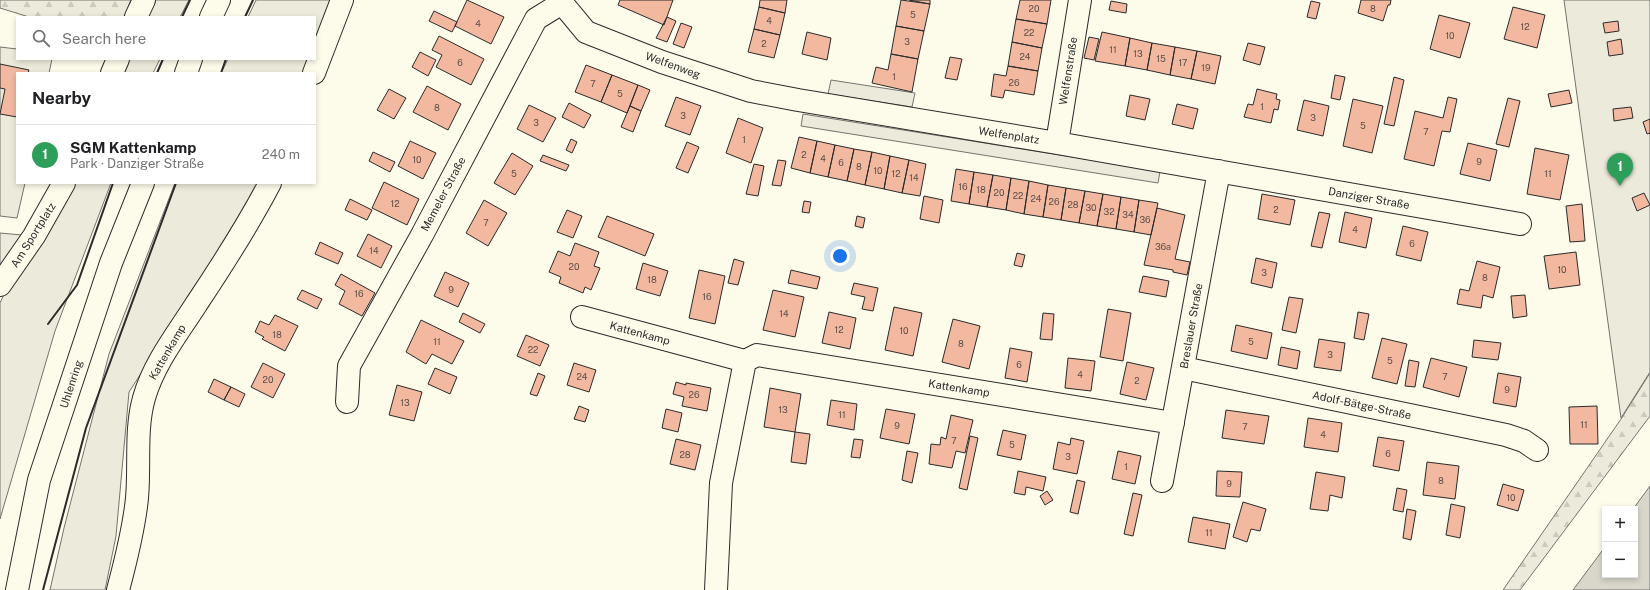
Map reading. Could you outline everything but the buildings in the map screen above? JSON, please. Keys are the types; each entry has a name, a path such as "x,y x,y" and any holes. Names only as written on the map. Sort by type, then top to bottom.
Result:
{"main road":[{"path":"136,16 144,0"},
{"path":"211,16 219,0"},
{"path":"314,72 342,0"},
{"name":"Welfenstraße","path":"1057,143 1080,0"},
{"name":"Welfenweg","path":"562,2 586,32 662,62 723,83 798,100"},
{"name":"Memeler Straße","path":"347,402 349,366 418,242 536,18 562,2"},
{"path":"112,72 118,60"},
{"path":"186,72 192,60"},
{"name":"Welfenplatz","path":"798,100 1219,171"},
{"name":"Danziger Straße","path":"1219,171 1520,224"},
{"name":"Breslauer Straße","path":"1162,481 1219,171"},
{"name":"Am Sportplatz","path":"0,285 34,236 63,184"},
{"name":"Uhlenring","path":"17,590 39,480 111,263 142,184"},
{"name":"Kattenkamp","path":"118,590 128,551 137,498 140,431 144,399 151,378 166,350 236,244 269,184"},
{"name":"Kattenkamp","path":"582,317 745,361 757,356 1173,423"},
{"path":"716,590 721,482 745,361"},
{"name":"Adolf-Bätge-Straße","path":"1183,368 1506,435 1524,441 1537,450"}],"green space":[{"path":"0,0 131,0 124,16 26,16 0,8"},
{"path":"138,0 189,0 181,16 130,16"},
{"path":"256,0 332,0 316,40 316,16 248,16"},
{"path":"1564,0 1650,0 1650,372 1621,418"},
{"path":"0,47 16,49 16,60 52,60 49,72 16,72 16,184 25,184 17,218 0,216"},
{"path":"110,60 160,60 154,72 104,72"},
{"path":"228,60 309,60 303,72 222,72"},
{"path":"55,184 111,184 55,331 0,519 0,303"},
{"path":"175,184 259,184 192,295 129,392 116,536 105,590 50,590 64,528 109,354"},
{"path":"1650,373 1650,416 1520,590 1503,590 1621,419"}],"shaded area":[{"path":"831,80 915,93 912,107 828,94"},
{"path":"803,114 1160,171 1158,183 801,126"},
{"path":"0,233 22,235 0,289"},
{"path":"1650,486 1650,590 1573,590 1602,551 1602,578 1638,578 1638,506 1635,506"}],"wall":[{"path":"182,16 190,0"},
{"path":"245,16 253,0"},
{"path":"157,72 163,60"},
{"path":"221,72 226,60"},
{"path":"48,324 77,285 113,184"},
{"path":"43,590 86,428 176,184"}],"place":[{"name":"SGM Kattenkamp","path":"1620,186"}]}
